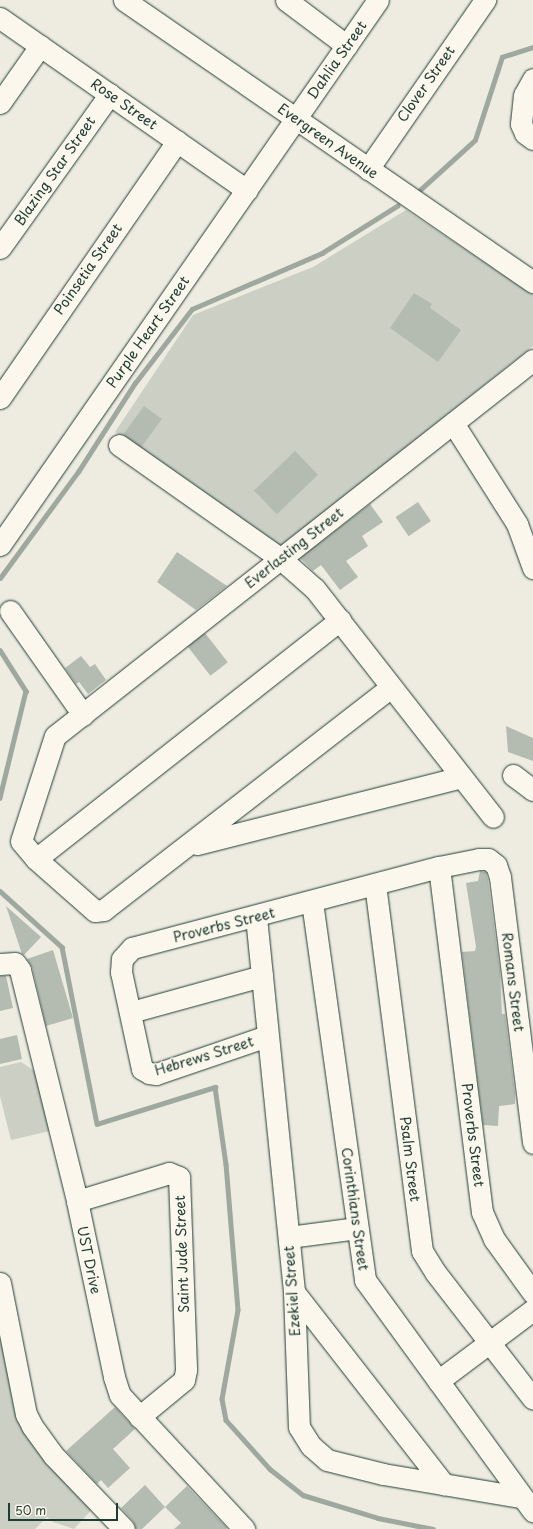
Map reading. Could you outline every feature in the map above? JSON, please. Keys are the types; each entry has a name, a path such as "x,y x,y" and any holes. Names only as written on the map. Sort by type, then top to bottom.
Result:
{"street":[{"name":"Evergreen Avenue","path":"124,0 533,282"},
{"path":"286,0 347,46"},
{"name":"Dahlia Street","path":"296,119 378,0"},
{"name":"Clover Street","path":"368,169 485,0"},
{"name":"Rose Street","path":"0,18 248,190"},
{"path":"0,103 40,46"},
{"path":"533,79 524,95 521,113 523,128 533,139"},
{"name":"Blazing Star Street","path":"0,248 110,94"},
{"name":"Purple Heart Street","path":"0,545 296,119"},
{"name":"Poinsetia Street","path":"0,398 177,141"},
{"name":"Everlasting Street","path":"36,859 24,847 22,835 55,736 533,360"},
{"path":"453,423 514,518 533,568"},
{"path":"119,445 281,559 315,589 493,817"},
{"path":"10,611 82,715"},
{"path":"340,620 36,859 95,910 100,911 189,846 392,687"},
{"path":"513,775 533,790"},
{"path":"189,846 462,777"},
{"name":"Proverbs Street","path":"142,1070 131,1012 121,972 122,959 132,948 256,917 439,867 479,859"},
{"name":"Romans Street","path":"479,859 488,859 496,865 500,877 533,1143"},
{"name":"Proverbs Street","path":"439,867 482,1212 494,1239 533,1293"},
{"name":"Psalm Street","path":"375,884 422,1252 434,1272 491,1342 533,1399"},
{"name":"Corinthians Street","path":"312,902 365,1280 527,1504"},
{"name":"Ezekiel Street","path":"256,917 266,1036 294,1292 299,1427 312,1446 327,1460 383,1474 444,1484 527,1504"},
{"name":"UST Drive","path":"0,964 15,963 20,970 77,1201 114,1377 120,1395 244,1529"},
{"path":"131,1012 262,976"},
{"name":"Hebrews Street","path":"142,1070 156,1074 266,1036"},
{"name":"Saint Jude Street","path":"77,1201 169,1173 179,1177 186,1370 179,1384 139,1417"},
{"path":"289,1237 357,1228"},
{"path":"0,1283 26,1414 32,1426 54,1456 124,1529"},
{"path":"294,1292 336,1343 444,1484"},
{"path":"438,1381 533,1310"}],"shaded area":[{"path":"406,210 533,295 533,346 280,548 115,432 193,315 313,267"},
{"path":"21,1062 41,1075 54,1130 11,1140 0,1096 0,1067"},
{"path":"0,1302 20,1402 96,1505 74,1529 53,1522 47,1517 35,1529 0,1529"}],"building":[{"path":"414,293 432,304 430,308 461,330 438,362 390,328"},
{"path":"144,406 162,419 141,447 123,434"},
{"path":"295,451 318,475 277,514 254,491"},
{"path":"418,502 431,521 408,536 396,517"},
{"path":"370,504 383,522 362,536 368,546 346,561 358,577 340,590 321,565 313,571 300,558"},
{"path":"177,552 227,586 196,610 157,582"},
{"path":"205,633 228,662 210,676 188,647"},
{"path":"81,656 90,667 95,664 106,680 88,694 79,682 76,684 65,668"},
{"path":"506,726 533,738 533,761 508,752"},
{"path":"480,871 486,872 488,880 500,972 502,1014 505,1014 515,1093 515,1104 499,1106 498,1126 483,1125 462,952 475,951 476,947 466,883 478,881"},
{"path":"6,906 41,937 24,955 22,954"},
{"path":"53,950 73,1018 46,1026 32,967 27,959"},
{"path":"0,976 6,976 13,1008 0,1011"},
{"path":"17,1035 22,1059 0,1064 0,1039"},
{"path":"115,1407 135,1429 113,1449 130,1468 108,1488 101,1480 97,1484 66,1451"},
{"path":"145,1485 165,1507 142,1529 136,1529 133,1521 121,1508"},
{"path":"187,1486 227,1528 226,1529 174,1529 181,1523 165,1507"}],"waterway":[{"path":"420,190 475,140 502,57 533,47"},
{"path":"0,578 78,472 135,383 192,309 322,253 397,206"},
{"path":"0,650 26,691 0,798"},
{"path":"0,891 62,947 97,1124 215,1087 226,1164 238,1310 222,1399 226,1420 270,1469 303,1495 378,1518 433,1529"}]}
